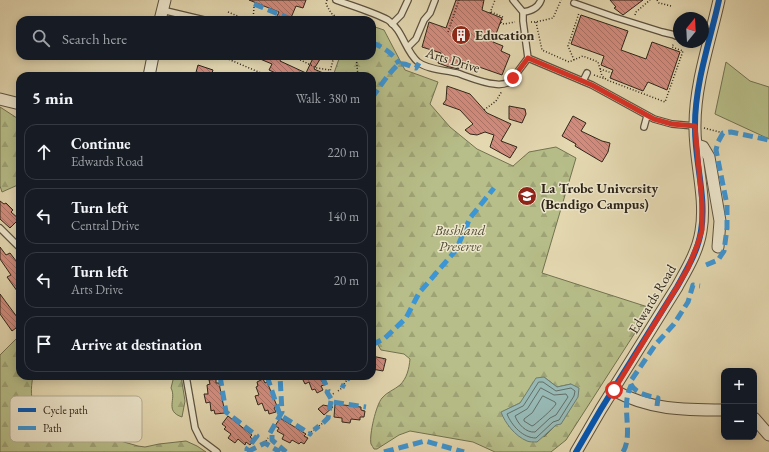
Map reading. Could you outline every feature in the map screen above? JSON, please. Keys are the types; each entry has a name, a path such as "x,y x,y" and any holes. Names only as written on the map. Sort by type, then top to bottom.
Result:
{"street":[{"name":"Edwards Road","path":"709,31 719,0"},
{"name":"Edwards Road","path":"576,452 677,287 691,261 698,243 702,230 702,211 697,145 699,90 705,48"},
{"path":"150,72 152,60"},
{"path":"0,100 16,103"},
{"path":"697,145 703,147 709,157 720,221 718,247"},
{"path":"614,390 638,402 657,406 684,410 721,410"},
{"path":"757,421 769,435"}],"lane":[{"name":"Arts Drive","path":"336,0 386,19 401,35 416,60 422,65 494,84 506,84"},
{"path":"392,24 401,15 408,0"},
{"path":"408,47 416,39 435,0"},
{"path":"506,84 513,78 528,58 523,12 513,0"},
{"path":"523,12 531,11 542,0"},
{"path":"574,3 632,23 673,35"},
{"path":"162,10 187,16"},
{"path":"528,58 617,98 647,116 672,124 698,126"},
{"path":"582,81 587,73"},
{"path":"644,127 647,116"},
{"path":"0,228 16,244"},
{"path":"187,380 195,428 201,440 216,452"}],"path":[{"path":"327,0 326,4 335,16"},
{"path":"448,32 459,0"},
{"path":"495,0 490,13 503,17 501,23 504,24 523,20 536,22 553,18 561,0"},
{"path":"632,23 636,12 650,0"},
{"path":"657,0 659,3 671,6"},
{"path":"574,60 568,46 575,30 582,6"},
{"path":"253,16 254,7"},
{"path":"228,12 238,16"},
{"path":"536,22 542,50 569,62 583,56 598,62 602,76 607,80"},
{"path":"587,73 665,102 683,51 672,48 673,46"},
{"path":"228,60 258,72"},
{"path":"300,60 317,68 330,70 333,60"},
{"path":"356,60 358,72"},
{"path":"600,69 612,73"},
{"path":"484,110 496,101 506,84"},
{"path":"698,126 723,133"},
{"path":"344,384 347,380"},
{"path":"338,390 342,388"},
{"path":"330,395 335,393"},
{"path":"320,426 323,423"}],"green space":[{"name":"Bushland Preserve","path":"376,27 384,30 405,70 438,82 430,104 450,127 477,149 513,166 529,152 556,147 576,158 542,273 651,308 566,440 551,452 495,452 473,442 410,431 399,435 377,449 374,449 371,444 375,413 380,402 384,396 400,385 407,373 410,359 404,354 381,350 376,342 376,72 334,72 339,60 376,60","holes":["544,377 557,387 571,384 556,425 544,437 502,412 520,403"]},
{"path":"726,62 750,81 769,87 769,139 715,114"},
{"path":"0,107 16,117 16,186 2,192 0,186"},
{"path":"16,339 16,380 33,380 31,396 10,396 10,442 124,442 145,447 186,441 206,452 0,452 0,355"},
{"path":"173,380 182,380 185,401 182,417 172,408 173,396 171,388"}],"water":[{"path":"544,377 557,387 571,384 579,388 578,397 561,424 556,425 537,442 528,441 518,436 511,429 501,412 520,403 536,378"}],"building":[{"path":"249,0 306,0 303,8 296,6 292,16 277,16 279,12"},
{"name":"Education","path":"456,0 484,0 482,10 502,18 493,42 503,46 501,51 510,55 502,75 462,61 459,69 449,67 438,63 441,53 422,47 429,22 446,28"},
{"path":"610,0 643,0 623,15 614,8 616,7"},
{"path":"581,15 628,31 621,50 646,59 652,42 680,52 667,90 648,82 643,91 610,78 613,70 601,65 604,56 571,44"},
{"path":"262,60 280,60 304,72 273,72 269,70 272,64"},
{"path":"312,60 320,60 314,69 321,72 306,72"},
{"path":"198,65 213,70 212,72 196,72"},
{"path":"447,86 470,94 487,113 511,124 501,141 517,147 510,158 490,147 494,135 485,132 477,135 470,134 465,130 473,124 460,110 443,104 446,100"},
{"path":"509,106 525,109 526,114 522,123 509,119"},
{"path":"573,116 586,123 581,131 602,141 610,143 608,152 602,162 575,146 576,144 562,136"},
{"path":"0,201 4,204 6,203 13,210 11,212 16,216 16,222 10,228 0,219"},
{"path":"0,247 6,255 10,253 16,261 16,289 7,277 11,275 0,259"},
{"path":"0,294 16,316 16,328 12,331 0,314"},
{"path":"376,357 386,359 383,371 376,370"},
{"path":"209,380 216,380 216,383 219,383 225,413 215,414 214,410 211,411 210,402 206,403 204,394 208,394 207,385 210,384"},
{"path":"264,380 265,383 267,382 277,406 274,408 276,412 269,414 268,410 265,411 262,403 258,405 255,396 259,395 256,387 258,386 257,382"},
{"path":"303,380 322,380 324,385 321,386 323,390 317,393 315,389 312,390 309,382 305,384"},
{"path":"335,404 361,407 361,410 365,411 364,417 360,417 360,420 351,419 350,423 342,422 342,418 334,417"},
{"path":"323,405 333,407 324,415 318,409"},
{"path":"228,416 252,435 250,437 254,440 250,445 246,442 245,445 238,439 235,443 228,438 231,434 224,429 226,427 222,424"},
{"path":"280,418 306,434 304,436 308,438 304,444 301,442 299,444 292,440 290,443 282,439 284,435 277,431 279,428 275,426"}],"marked path":[{"path":"254,4 283,16"},
{"path":"376,44 387,51 399,64"},
{"path":"376,93 394,68 398,65 404,64 416,68 419,63"},
{"path":"706,265 718,260 724,251 727,228 727,205 716,150 718,142 723,133 731,132 769,140"},
{"path":"376,343 385,338 406,318 419,293 456,250 470,218 494,188"},
{"path":"657,406 658,398 646,395 634,389 630,382 656,344 674,324 688,302 693,285 700,286"},
{"path":"221,380 226,412 257,436 247,451"},
{"path":"268,380 280,415 310,434 311,432"},
{"path":"270,433 282,412 280,380"},
{"path":"324,380 328,390 327,392 333,402 366,407"},
{"path":"342,388 344,384"},
{"path":"623,452 626,445 627,402 631,386"},
{"path":"323,423 328,418 331,401"},
{"path":"314,430 319,426"},
{"path":"272,435 272,440 286,452"},
{"path":"384,452 425,441 464,452"},
{"path":"247,452 265,443 280,452"}],"cycle path":[{"path":"576,452 677,287 692,260 700,238 702,205 695,138 697,94 719,0"}],"place":[{"name":"Education","path":"461,35"},
{"name":"La Trobe University (Bendigo Campus)","path":"527,196"}],"route":[{"path":"513,78 528,58 592,85 654,119 672,124 695,126 702,203 702,230 688,268 614,390"}]}
